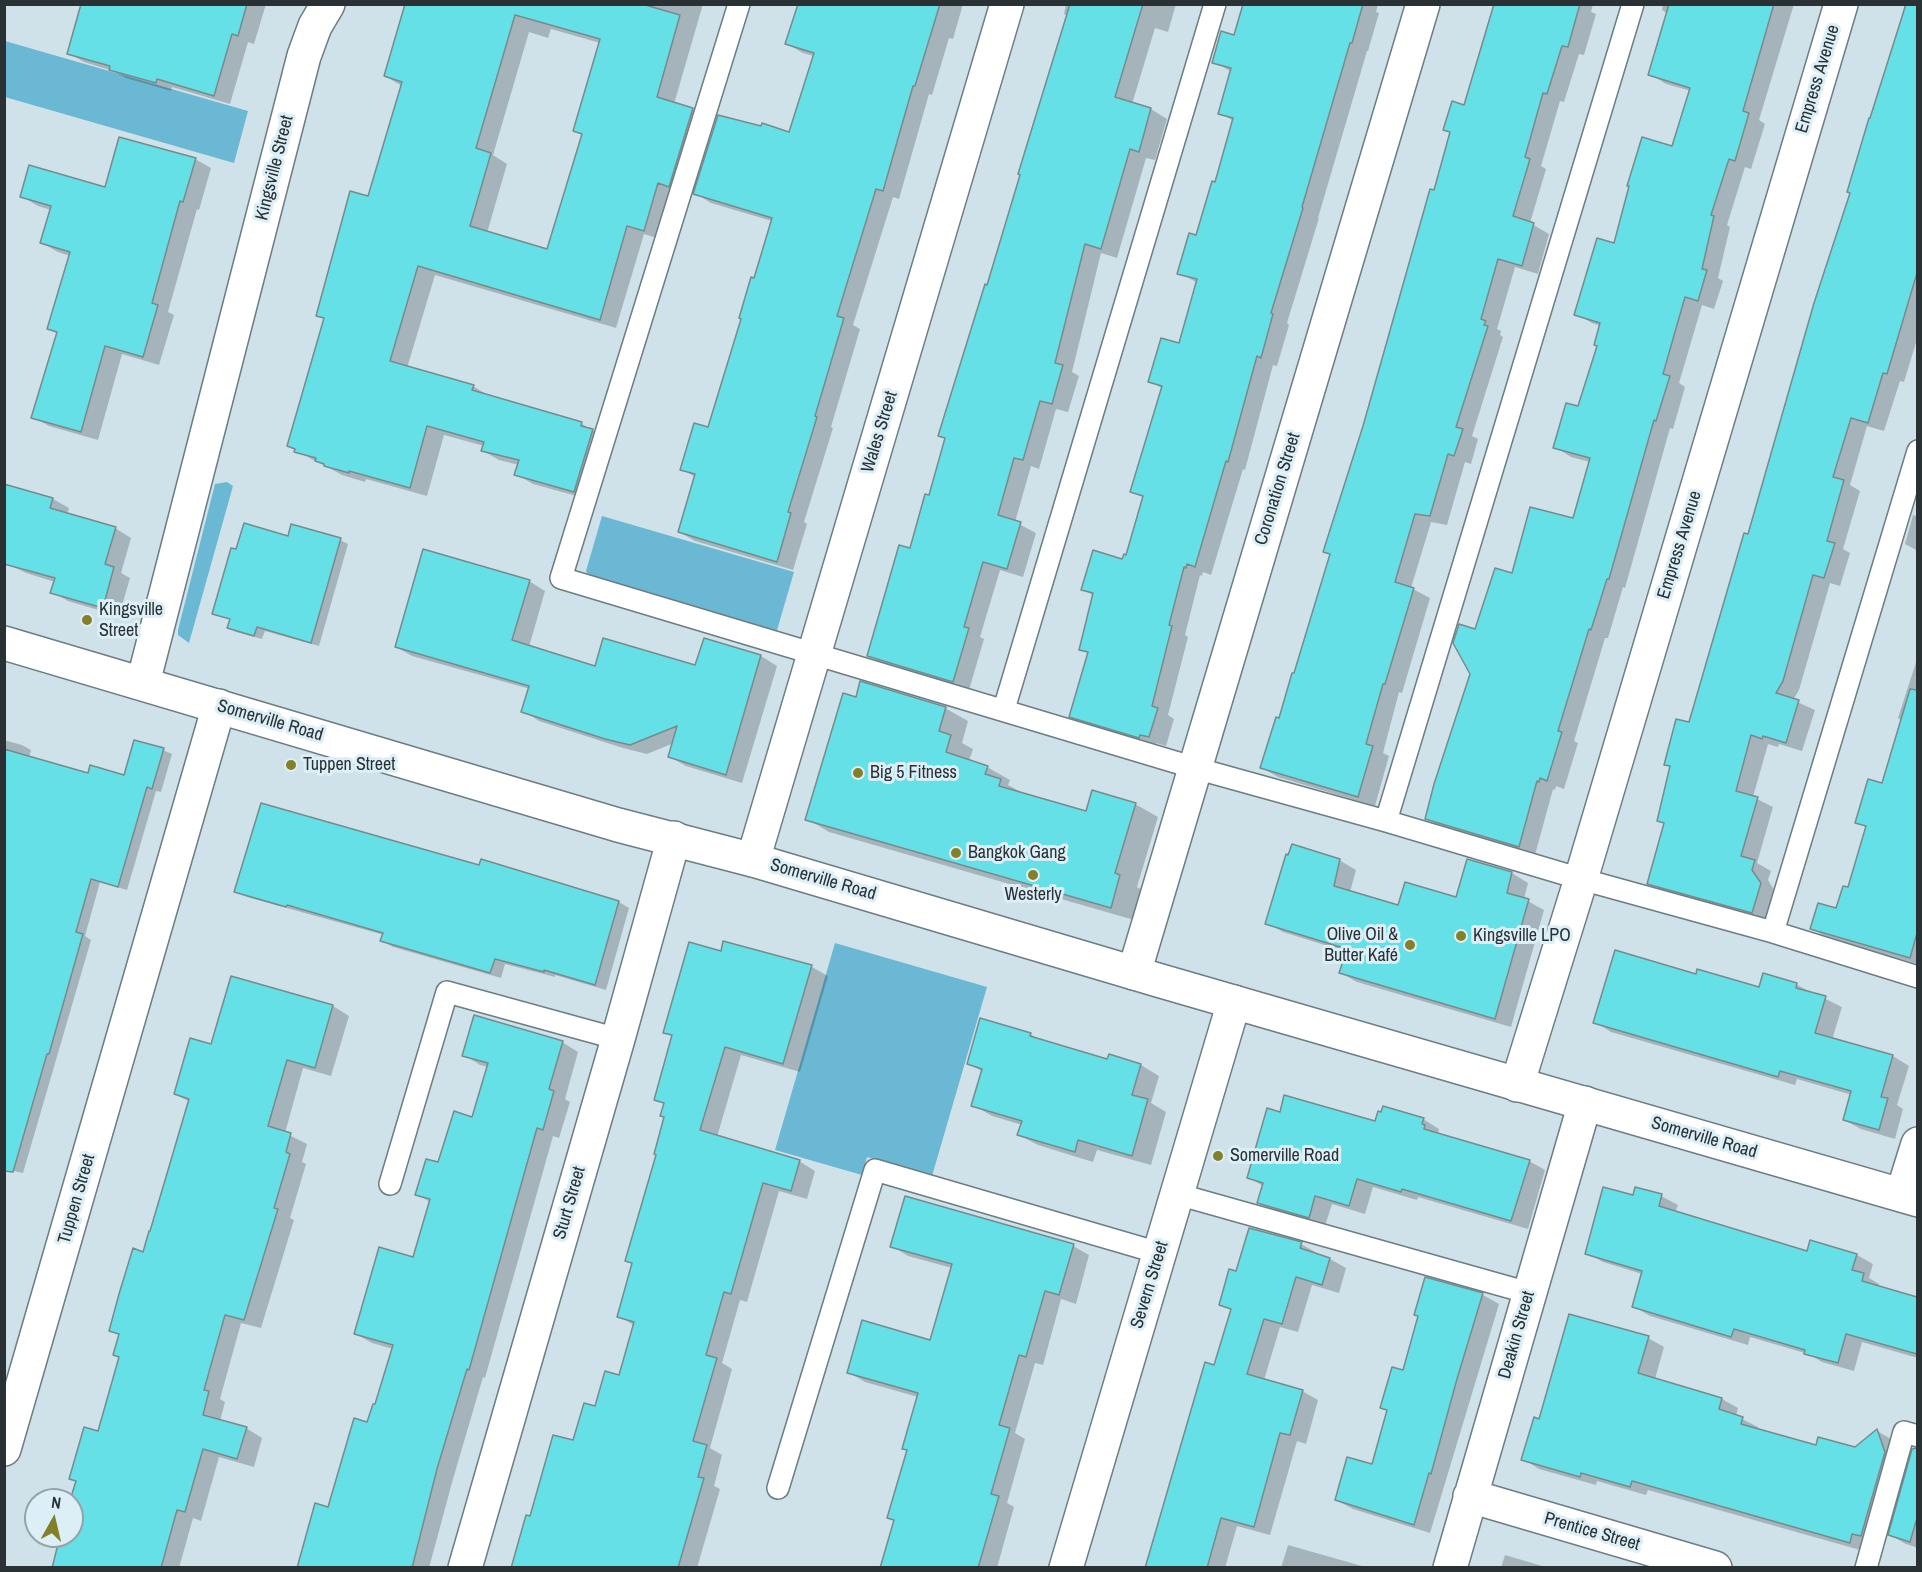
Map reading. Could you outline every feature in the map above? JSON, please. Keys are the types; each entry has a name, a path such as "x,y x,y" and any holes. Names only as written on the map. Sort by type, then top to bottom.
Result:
{"street":[{"name":"Kingsville Street","path":"143,684 304,56 312,34 328,4"},
{"name":"Wales Street","path":"753,860 1007,4"},
{"name":"Coronation Street","path":"1134,973 1423,4"},
{"name":"Empress Avenue","path":"1517,1084 1581,879 1840,4"},
{"name":"Somerville Road","path":"4,644 618,825 753,860 1910,1198"},
{"name":"Tuppen Street","path":"4,1449 219,706"},
{"name":"Sturt Street","path":"465,1568 674,838"},
{"name":"Severn Street","path":"1066,1568 1234,1002"},
{"name":"Deakin Street","path":"1450,1568 1585,1103"},
{"path":"1910,1198 1917,1144"},
{"name":"Prentice Street","path":"1470,1496 1715,1568"}],"lane":[{"path":"739,4 561,578 1195,768 1773,932 1917,976"},
{"path":"1004,709 1215,4"},
{"path":"1386,822 1633,4"},
{"path":"1773,932 1917,451"},
{"path":"390,1184 447,992 618,1040"},
{"path":"778,1488 875,1170 1159,1252"},
{"path":"1177,1194 1529,1293"},
{"path":"1866,1568 1904,1432 1917,1436"}],"shaded area":[{"path":"5,41 248,111 234,163 5,97"},
{"path":"227,482 233,486 189,643 178,635 178,630 215,484"},
{"path":"602,516 794,572 775,637 593,584 586,571"},
{"path":"835,943 987,987 932,1176 867,1157 862,1175 775,1150"}],"building":[{"path":"81,4 247,4 238,36 232,34 214,96 157,79 156,83 109,70 110,66 67,54"},
{"path":"405,4 642,4 680,15 657,97 693,108 669,187 658,183 644,231 627,226 600,320 418,266 390,361 474,385 472,390 582,422 581,426 593,429 574,492 514,475 519,460 481,451 484,442 427,426 410,488 324,466 315,461 316,458 294,452 295,449 287,446 324,318 316,316 350,191 368,196 402,82 384,76","holes":["515,15 600,39 573,131 582,134 547,249 470,226 491,153 476,148"]},
{"path":"798,4 940,4 915,86 913,86 883,191 876,189 837,316 844,318 788,512 791,513 777,562 678,532 695,474 680,470 694,423 708,427 741,319 739,318 751,277 754,278 772,218 693,194 718,115 761,126 762,123 789,132 814,53 785,44"},
{"path":"1070,4 1143,4 1115,97 1151,108 1139,152 1130,149 1101,249 1085,244 1055,363 1063,365 1052,404 1040,401 1023,460 1014,458 998,515 1021,522 1007,569 983,562 964,627 969,628 953,682 867,656 899,545 910,548 925,494 929,495 945,438 938,436 985,284 987,285"},
{"path":"1243,4 1363,4 1271,313 1273,314 1261,358 1257,356 1228,462 1226,461 1195,567 1187,564 1186,568 1184,567 1152,706 1158,708 1149,737 1140,735 1139,738 1069,717 1088,652 1079,650 1093,593 1081,590 1093,550 1122,559 1124,554 1126,555 1143,496 1130,492 1162,386 1148,382 1161,338 1179,343 1197,279 1177,274 1189,233 1196,235 1212,181 1215,182 1233,118 1218,114 1231,68 1212,63 1221,31 1234,35"},
{"path":"1494,4 1580,4 1568,47 1562,46 1547,94 1543,93 1525,157 1530,159 1513,216 1534,223 1522,266 1498,259 1481,319 1486,321 1484,325 1488,326 1456,427 1463,429 1454,456 1448,454 1430,516 1415,514 1395,582 1414,588 1366,744 1373,746 1358,797 1260,768 1276,717 1279,718 1292,673 1294,673 1330,554 1323,552 1363,426 1430,189 1434,190 1450,132 1443,130 1452,101 1464,105"},
{"path":"1669,4 1774,4 1743,111 1749,113 1735,161 1729,159 1711,215 1714,216 1702,269 1707,270 1698,301 1685,297 1663,374 1670,376 1656,421 1654,420 1609,579 1607,579 1591,630 1589,629 1558,731 1562,732 1547,781 1540,778 1539,782 1537,781 1519,847 1425,819 1470,674 1453,643 1459,624 1475,629 1495,568 1512,573 1530,507 1573,518 1590,458 1553,448 1566,403 1578,406 1597,346 1594,345 1600,323 1574,315 1597,238 1614,243 1629,186 1627,186 1642,137 1672,146 1690,88 1648,75"},
{"path":"1906,4 1917,4 1917,273 1887,374 1883,373 1868,423 1851,418 1833,477 1844,480 1827,541 1835,543 1824,578 1813,575 1783,681 1776,693 1799,700 1786,743 1751,735 1736,791 1758,797 1741,856 1755,860 1752,870 1761,883 1752,913 1647,884 1664,823 1657,821 1670,766 1664,765 1676,719 1689,722 1744,533 1748,534 1814,303 1850,193 1847,192 1869,118"},
{"path":"119,137 196,158 183,202 180,201 152,303 158,305 143,357 105,346 81,432 31,418 57,332 47,329 70,252 40,243 51,206 20,197 29,165 105,187"},
{"path":"4,484 53,498 50,508 116,527 105,564 114,567 103,608 50,593 55,578 4,564"},
{"path":"244,523 288,536 291,524 341,538 311,643 257,627 254,636 227,628 230,619 212,614 231,548 236,549"},
{"path":"423,549 530,580 512,640 595,666 603,638 695,665 704,638 761,655 726,775 668,757 677,726 630,745 605,739 521,712 529,686 395,647"},
{"path":"860,681 946,707 939,731 951,735 946,752 988,766 985,774 1001,779 999,786 1086,811 1092,790 1136,803 1115,873 1120,875 1111,908 805,820 843,693 856,697"},
{"path":"1910,689 1917,690 1917,933 1910,958 1810,929 1818,903 1836,908 1843,886 1848,887 1866,826 1855,823 1868,779 1882,783"},
{"path":"134,740 164,748 152,789 147,787 118,887 91,879 76,932 83,934 49,1054 47,1054 13,1172 4,1171 4,749 88,773 90,765 124,775"},
{"path":"261,803 479,865 481,859 619,901 595,985 495,959 490,973 380,941 383,933 234,892"},
{"path":"1292,844 1340,859 1334,886 1398,905 1405,882 1456,897 1467,859 1512,872 1507,893 1529,899 1495,1019 1339,973 1347,949 1265,924 1286,854 1288,855"},
{"path":"723,941 812,965 783,1064 725,1047 700,1130 800,1160 791,1191 763,1183 731,1294 724,1292 706,1355 717,1358 693,1441 707,1445 698,1477 704,1478 678,1568 511,1568 526,1515 530,1516 553,1435 573,1440 584,1403 595,1406 605,1371 619,1375 634,1322 617,1317 632,1263 625,1261 656,1155 654,1154 664,1117 660,1116 664,1103 654,1100 672,1035 663,1033 689,942 721,951"},
{"path":"1615,950 1696,974 1697,969 1759,987 1763,973 1797,983 1796,988 1826,996 1815,1033 1893,1055 1881,1097 1888,1098 1879,1130 1843,1120 1851,1091 1780,1071 1778,1077 1593,1023"},
{"path":"231,976 333,1005 315,1068 287,1060 268,1126 291,1133 286,1152 290,1154 274,1208 278,1209 244,1320 225,1315 204,1390 209,1391 203,1415 247,1427 237,1459 203,1449 185,1512 177,1510 161,1568 52,1568 57,1548 84,1548 84,1488 74,1488 76,1481 69,1479 84,1427 98,1431 119,1357 113,1355 119,1334 109,1331 133,1248 143,1252 189,1099 174,1094 190,1038 211,1044"},
{"path":"474,1015 563,1041 549,1089 554,1091 543,1130 537,1128 469,1370 467,1369 437,1469 412,1568 297,1568 315,1503 328,1507 354,1418 367,1422 373,1404 375,1404 393,1345 354,1334 379,1247 413,1257 430,1199 415,1195 426,1159 438,1162 454,1111 472,1117 488,1063 462,1056"},
{"path":"980,1018 1107,1059 1109,1054 1141,1064 1132,1095 1148,1099 1132,1156 1078,1140 1075,1152 1017,1135 1022,1121 971,1106 982,1069 967,1064"},
{"path":"1284,1095 1375,1121 1378,1111 1381,1112 1383,1106 1424,1118 1422,1124 1425,1125 1424,1129 1530,1160 1511,1221 1402,1189 1401,1192 1357,1179 1349,1206 1315,1196 1309,1218 1257,1203 1263,1183 1247,1178 1267,1108 1280,1112"},
{"path":"1603,1187 1633,1195 1635,1187 1662,1194 1659,1206 1807,1251 1810,1240 1857,1254 1852,1270 1864,1273 1862,1281 1917,1297 1917,1354 1846,1334 1838,1363 1804,1354 1805,1350 1734,1329 1731,1337 1632,1307 1642,1271 1585,1254"},
{"path":"905,1196 1074,1244 1059,1295 1045,1291 1026,1357 1019,1355 999,1425 1010,1428 991,1494 999,1496 978,1568 880,1568 894,1520 887,1518 907,1450 902,1449 918,1393 847,1373 862,1320 930,1340 952,1264 890,1247"},
{"path":"1249,1228 1302,1242 1300,1248 1330,1258 1322,1285 1296,1277 1282,1324 1264,1319 1247,1374 1303,1390 1290,1435 1280,1433 1254,1527 1221,1518 1207,1568 1145,1568 1205,1362 1214,1365 1231,1309 1219,1305 1229,1269 1236,1271"},
{"path":"1425,1277 1483,1293 1414,1525 1335,1500 1347,1457 1372,1464 1387,1410 1380,1408 1392,1367 1403,1370 1418,1316 1414,1315"},
{"path":"1569,1314 1649,1336 1638,1373 1722,1398 1719,1409 1743,1417 1741,1424 1816,1445 1818,1437 1855,1447 1877,1429 1885,1452 1861,1536 1852,1534 1850,1543 1632,1481 1630,1487 1581,1473 1580,1477 1521,1460 1534,1417 1539,1419"},
{"path":"1917,1448 1917,1518 1910,1542 1888,1535 1912,1449"}],"place":[{"name":"Kingsville Street","path":"87,620"},
{"name":"Tuppen Street","path":"291,765"},
{"name":"Big 5 Fitness","path":"858,773"},
{"name":"Bangkok Gang","path":"956,853"},
{"name":"Westerly","path":"1033,875"},
{"name":"Kingsville LPO","path":"1461,936"},
{"name":"Olive Oil & Butter Kafé","path":"1410,945"},
{"name":"Somerville Road","path":"1218,1156"}]}
